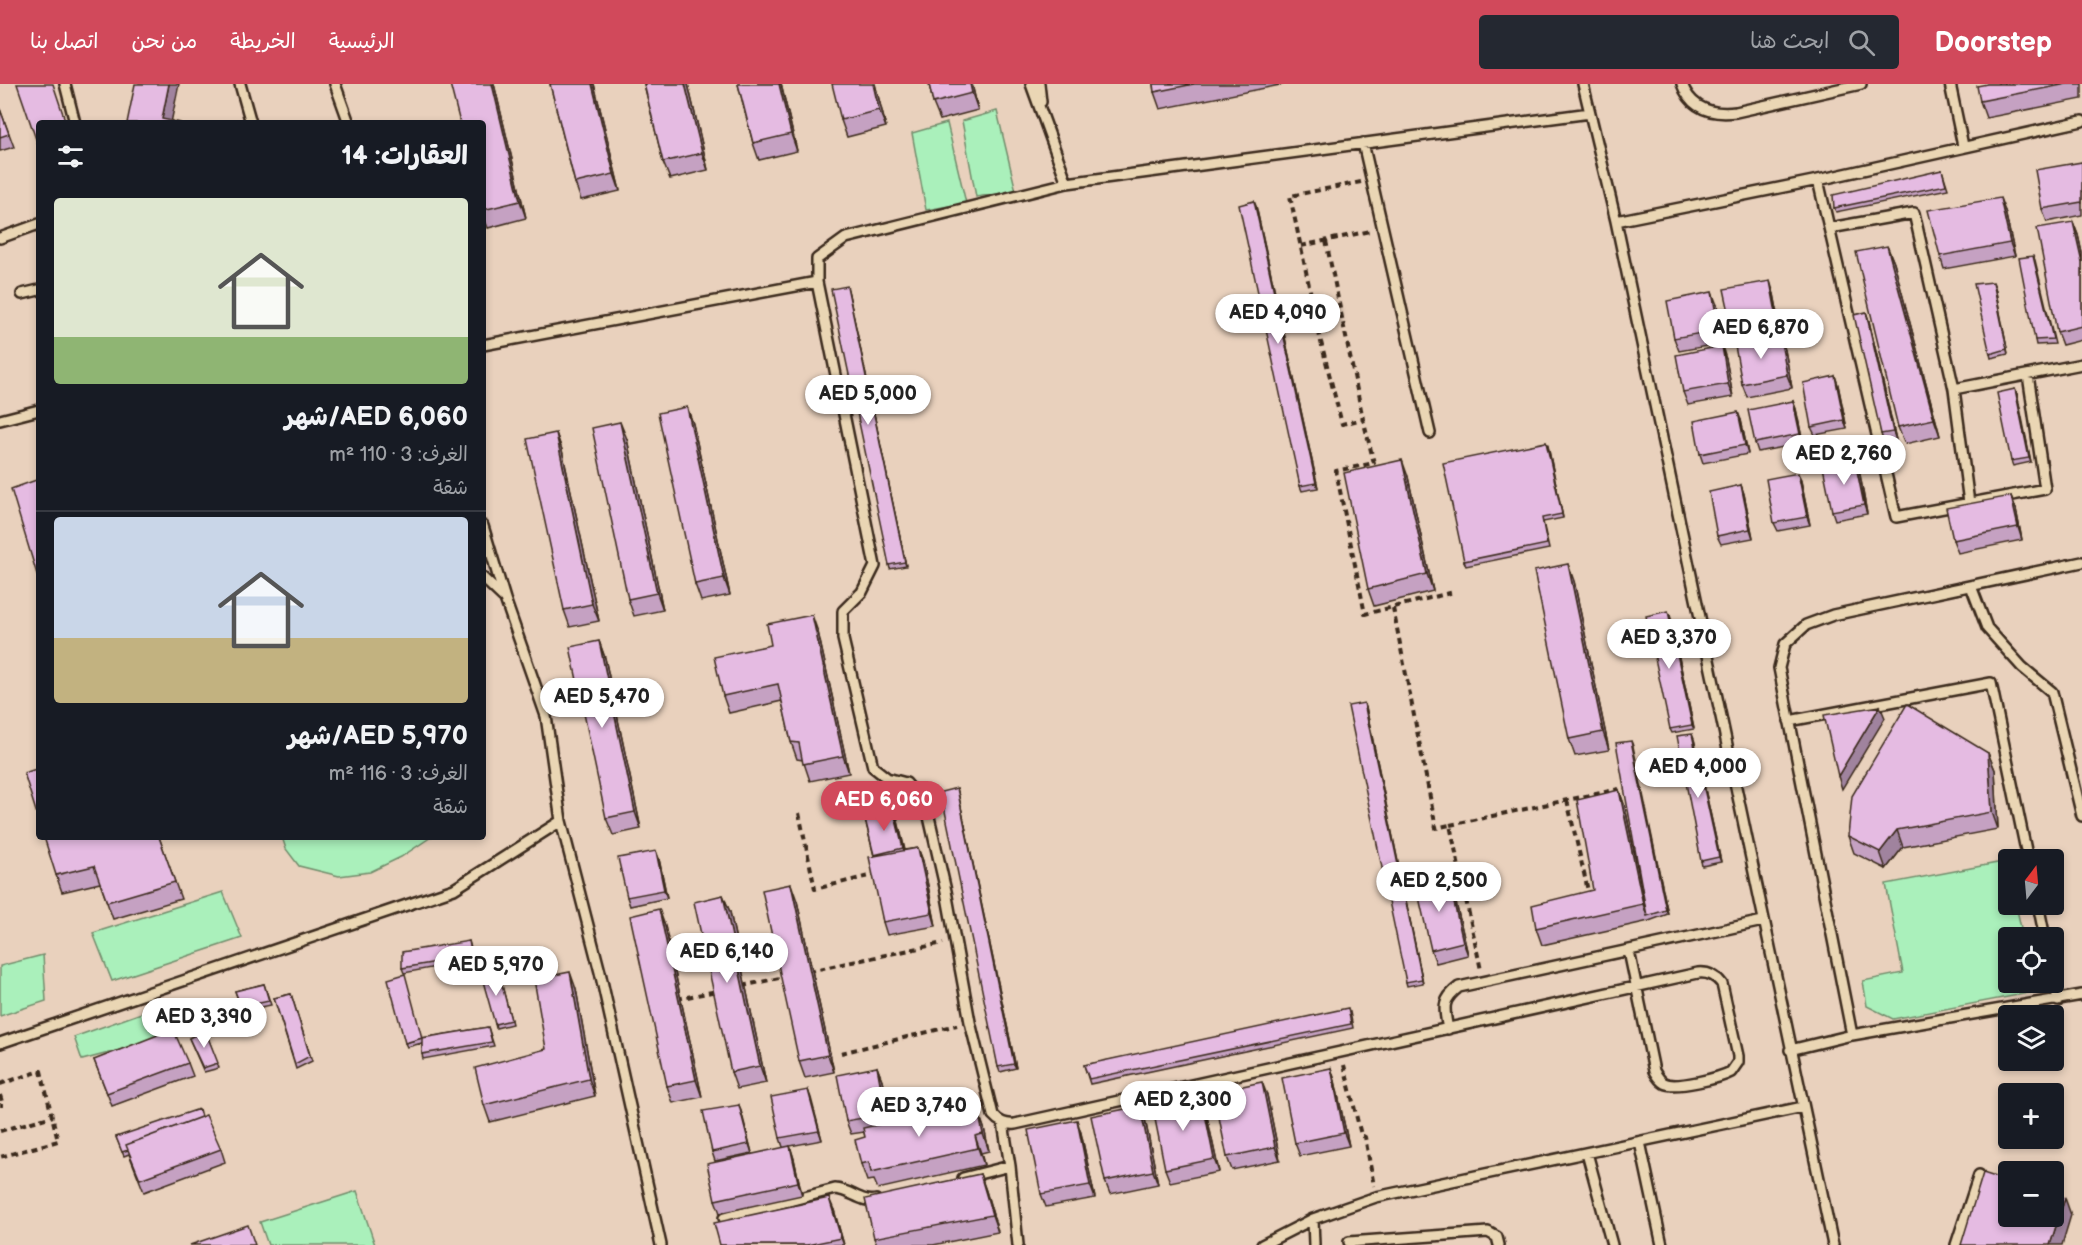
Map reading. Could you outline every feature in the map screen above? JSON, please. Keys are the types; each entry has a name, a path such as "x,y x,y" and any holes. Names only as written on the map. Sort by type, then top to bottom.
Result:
{"lane":[{"path":"65,84 74,120"},
{"path":"240,84 250,120"},
{"path":"335,84 348,120"},
{"path":"1031,84 1067,183"},
{"path":"1039,84 1042,116"},
{"path":"1583,84 1616,221 1833,1245"},
{"path":"1682,84 1692,100 1704,110 1720,114 1862,84"},
{"path":"1950,84 1964,146"},
{"path":"1018,1245 1003,1124 993,1114 970,1022 927,808 906,783 887,778 873,767 843,639 843,611 862,592 875,566 817,282 817,259 846,238 1067,183 1590,113"},
{"path":"1616,221 1818,180 2082,121"},
{"path":"1363,143 1430,433"},
{"path":"1818,180 1896,517 2045,489 2028,375"},
{"path":"1830,228 1914,213 1954,389 1969,503"},
{"path":"0,238 36,225"},
{"path":"486,344 817,282"},
{"path":"22,294 36,291"},
{"path":"1954,389 2082,364"},
{"path":"0,420 36,411"},
{"path":"486,536 505,599 546,716 561,820 600,972 661,1245"},
{"path":"1851,1035 1779,668 1785,644 1806,626 1833,615 2082,562"},
{"path":"486,581 505,599"},
{"path":"1971,586 1987,628 2022,667 2052,692 2082,811"},
{"path":"1789,721 1991,683 2026,849"},
{"path":"0,1042 454,889 561,820"},
{"path":"1448,1029 1444,1011 1446,1001 1450,993 1459,987 1763,921"},
{"path":"1003,1124 1015,1124 1636,987 1705,973 1717,978 1722,984 1738,1056 1736,1068 1726,1075 1678,1085 1670,1085 1658,1078 1654,1071 1636,987 1629,951"},
{"path":"2057,993 2058,1001"},
{"path":"1790,1050 1851,1035 2058,1001 2082,995"},
{"path":"1262,1245 1313,1219 1376,1197 1803,1107"},
{"path":"1640,1142 1662,1245"},
{"path":"1587,1153 1612,1245"},
{"path":"956,1180 1010,1166"},
{"path":"1956,1245 1978,1175"},
{"path":"724,1218 836,1189 844,1190 862,1200 870,1201 881,1198"},
{"path":"1313,1219 1314,1245"},
{"path":"1349,1242 1488,1232 1497,1237 1499,1245"}],"path":[{"path":"1363,419 1342,424 1321,342 1290,196 1370,180"},
{"path":"1301,246 1382,229"},
{"path":"1326,241 1374,463 1336,471 1365,614 1454,592"},
{"path":"1394,608 1436,828 1619,789"},
{"path":"1567,800 1589,895"},
{"path":"799,813 815,889 882,873"},
{"path":"1450,825 1483,982"},
{"path":"806,972 955,940"},
{"path":"737,987 795,974"},
{"path":"669,1001 726,989"},
{"path":"841,1053 970,1022"},
{"path":"1341,1052 1361,1135 1365,1137 1376,1197"},
{"path":"0,1084 41,1071 58,1141 0,1157"},
{"path":"0,1095 3,1105 0,1105"},
{"path":"0,1131 53,1116"}],"green space":[{"path":"997,111 1016,191 976,197 962,121"},
{"path":"947,123 966,203 926,210 912,133"},
{"path":"283,840 426,840 401,857 370,872 339,876 299,866 286,849"},
{"path":"1998,863 1998,915 2018,915 2021,927 1998,927 1998,993 2029,993 1893,1019 1867,1006 1863,981 1903,973 1886,884"},
{"path":"223,892 242,938 112,981 93,933"},
{"path":"43,955 46,1001 0,1016 0,966"},
{"path":"175,1001 184,1033 82,1060 74,1037"},
{"path":"357,1191 375,1245 268,1245 260,1222"}],"building":[{"path":"17,84 53,84 65,120 36,120 36,139"},
{"path":"135,84 169,84 162,119 167,120 128,120"},
{"path":"450,84 492,84 520,201 486,209 486,120 459,120"},
{"path":"550,84 592,84 614,174 575,183"},
{"path":"644,84 685,84 702,153 663,162"},
{"path":"738,84 779,84 791,134 753,143"},
{"path":"832,84 873,84 879,110 841,120"},
{"path":"929,84 970,84 972,93 933,103"},
{"path":"1153,84 1194,84 1154,92"},
{"path":"2067,84 1980,101 1977,86"},
{"path":"0,109 9,134 0,137"},
{"path":"2082,162 2082,202 2042,209 2035,170"},
{"path":"1942,170 1946,185 1834,208 1833,195"},
{"path":"2000,198 2010,243 1940,256 1928,210"},
{"path":"1254,201 1316,483 1300,486 1239,205"},
{"path":"2073,222 2082,262 2082,326 2057,332 2037,228"},
{"path":"1887,246 1934,419 1898,427 1856,252"},
{"path":"2033,256 2053,339 2035,340 2019,258"},
{"path":"1770,281 1777,318 1732,326 1724,289"},
{"path":"1993,282 2007,349 1990,354 1974,284"},
{"path":"847,286 905,562 889,565 831,289"},
{"path":"1712,292 1719,330 1674,338 1667,301"},
{"path":"1866,312 1893,432 1881,434 1854,315"},
{"path":"1780,337 1787,375 1742,384 1735,346"},
{"path":"1722,346 1728,384 1683,392 1676,355"},
{"path":"1835,376 1844,420 1811,427 1803,383"},
{"path":"2015,389 2029,458 2011,461 1997,393"},
{"path":"1793,401 1800,434 1755,443 1748,410"},
{"path":"687,407 724,578 695,584 658,413"},
{"path":"1738,412 1745,445 1700,454 1694,421"},
{"path":"620,422 657,593 628,599 592,428"},
{"path":"556,433 592,604 564,610 527,439"},
{"path":"1546,442 1562,514 1542,518 1547,544 1464,561 1443,463"},
{"path":"1402,460 1427,574 1368,589 1344,473"},
{"path":"1855,461 1864,505 1832,511 1823,467"},
{"path":"1798,473 1807,517 1774,523 1766,479"},
{"path":"36,480 36,571 11,489"},
{"path":"1741,485 1750,529 1717,536 1709,492"},
{"path":"2011,496 2018,527 1953,540 1946,508"},
{"path":"1568,564 1603,732 1569,739 1534,571"},
{"path":"1668,611 1692,725 1670,729 1646,616"},
{"path":"812,615 843,756 803,764 799,743 791,742 778,684 723,696 714,657 771,645 767,624"},
{"path":"599,641 635,812 606,818 570,647"},
{"path":"1364,703 1422,979 1406,982 1348,706"},
{"path":"1907,704 1988,753 1992,812 1897,830 1880,852 1848,836 1852,796"},
{"path":"1880,706 1838,776 1824,715"},
{"path":"1692,734 1719,857 1701,861 1677,736"},
{"path":"1631,741 1666,910 1647,916 1616,743"},
{"path":"36,769 36,811 24,773"},
{"path":"957,788 1014,1064 998,1067 941,792"},
{"path":"1619,790 1643,904 1536,928 1532,905 1593,890 1577,800"},
{"path":"893,808 903,848 874,855 864,815"},
{"path":"45,840 160,840 175,882 107,902 94,866 56,875"},
{"path":"918,848 932,913 883,922 869,857"},
{"path":"656,851 664,890 627,897 618,858"},
{"path":"1448,877 1463,942 1431,950 1416,884"},
{"path":"791,884 828,1055 799,1061 762,890"},
{"path":"723,895 760,1066 731,1072 694,902"},
{"path":"659,909 696,1080 667,1086 630,916"},
{"path":"469,941 472,956 402,968 402,952"},
{"path":"498,970 511,1020 495,1024 481,974"},
{"path":"570,972 589,1079 484,1105 475,1068 546,1049 534,979"},
{"path":"405,974 422,1038 405,1043 388,979"},
{"path":"264,984 269,1001 241,1007 235,991"},
{"path":"291,994 310,1056 295,1064 274,998"},
{"path":"1348,1008 1351,1024 1089,1079 1084,1065"},
{"path":"488,1027 492,1042 422,1054 422,1038"},
{"path":"173,1029 188,1063 107,1093 94,1060"},
{"path":"205,1030 218,1063 203,1068 189,1038"},
{"path":"877,1067 886,1114 846,1121 837,1075"},
{"path":"1331,1068 1344,1133 1295,1143 1282,1078"},
{"path":"1262,1082 1275,1147 1227,1157 1214,1092"},
{"path":"808,1090 819,1131 780,1138 771,1097"},
{"path":"1201,1094 1214,1159 1165,1169 1152,1104"},
{"path":"739,1105 749,1144 712,1152 703,1111"},
{"path":"968,1105 969,1113 978,1111 983,1134 975,1136 978,1148 871,1172 869,1162 861,1164 855,1140 865,1137 863,1128"},
{"path":"1140,1106 1153,1171 1105,1181 1091,1116"},
{"path":"199,1109 201,1117 126,1145 128,1150 122,1152 116,1137"},
{"path":"206,1115 221,1149 140,1179 126,1145"},
{"path":"1077,1120 1090,1185 1041,1194 1028,1130"},
{"path":"790,1146 798,1182 715,1200 707,1164"},
{"path":"1983,1173 1998,1178 1998,1227 2056,1227 2050,1245 1961,1245"},
{"path":"980,1174 992,1215 874,1238 865,1199"},
{"path":"829,1198 841,1238 807,1245 720,1245 714,1223"},
{"path":"248,1225 255,1245 190,1245"}]}
